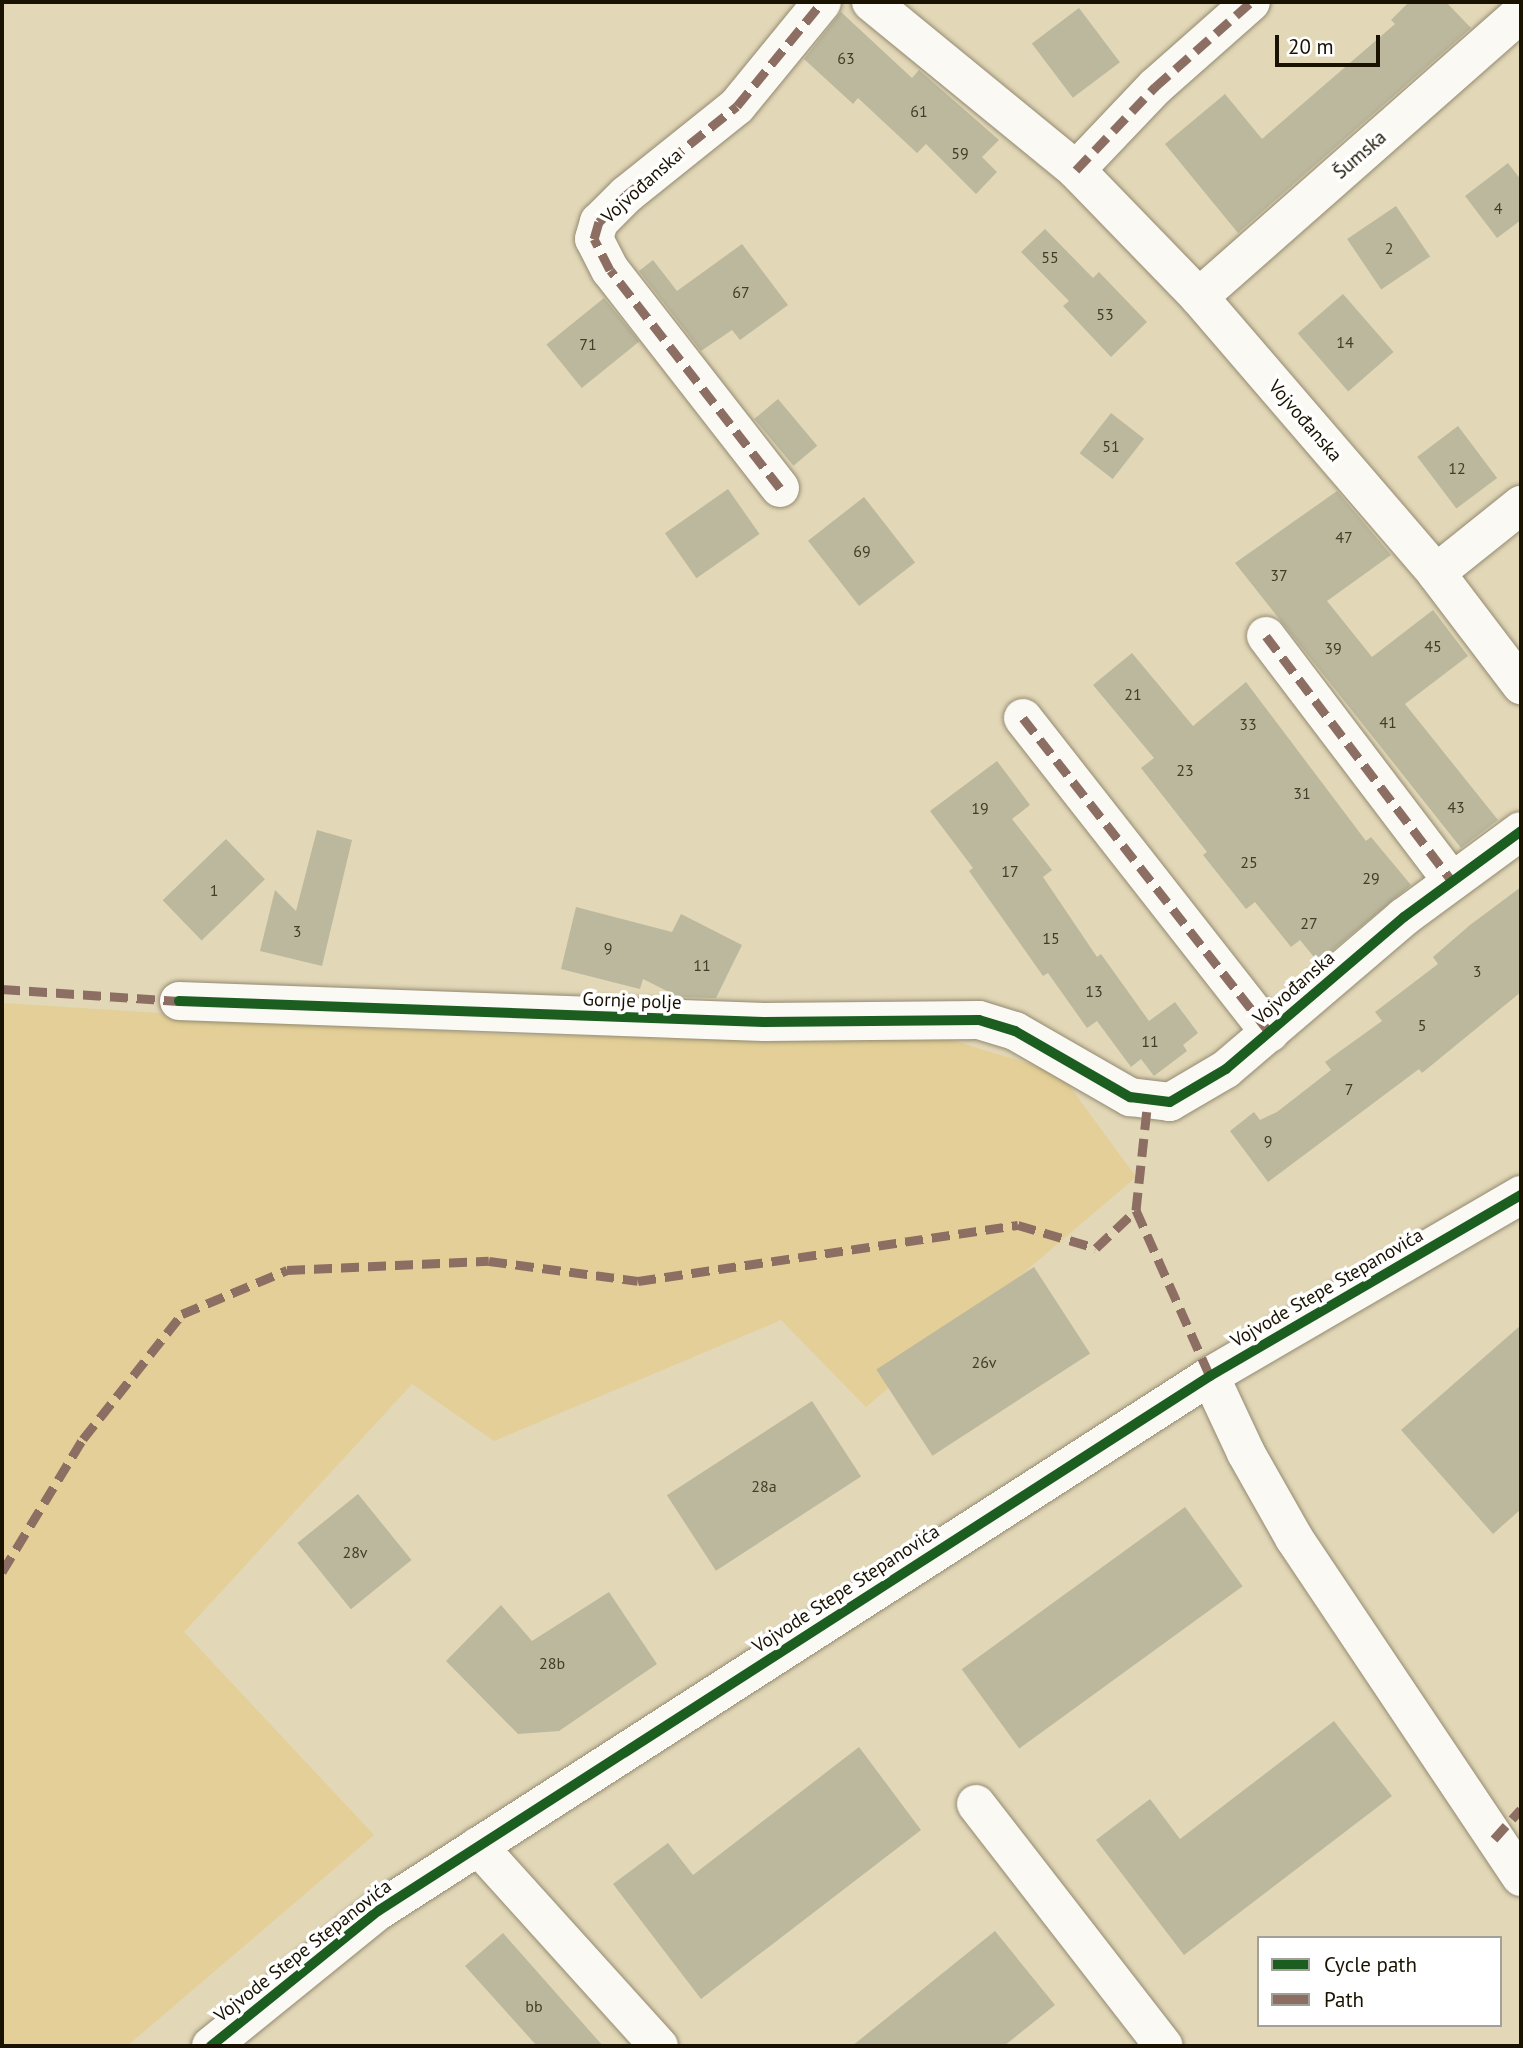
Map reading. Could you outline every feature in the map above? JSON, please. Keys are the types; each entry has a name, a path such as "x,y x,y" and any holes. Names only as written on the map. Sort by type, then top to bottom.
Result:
{"street":[{"name":"Vojvođanska","path":"780,488 610,270 594,239 599,222 626,195 737,106 822,2"},
{"name":"Vojvođanska","path":"871,2 1076,170 1199,297 1436,573 1521,685"},
{"path":"1076,170 1155,87 1251,2"},
{"name":"Šumska","path":"1199,297 1521,13"},
{"path":"1436,573 1521,505"},
{"path":"1266,636 1451,880"},
{"name":"Vojvođanska","path":"1023,718 1270,1033"},
{"name":"Vojvođanska","path":"1074,1063 1130,1097 1170,1102 1201,1087 1270,1033 1451,880 1521,831"},
{"name":"Gornje polje","path":"178,1001 764,1023 979,1020 1015,1031 1074,1063"},
{"name":"Vojvode Stepe Stepanovića","path":"211,2046 378,1911 478,1846 1210,1376 1521,1195"},
{"path":"1210,1376 1246,1453 1294,1538 1521,1877"},
{"path":"976,1804 1164,2046"},
{"path":"478,1846 659,2046"}],"shaded area":[{"path":"2,1003 506,1035 951,1040 1060,1073 1136,1177 866,1407 781,1320 494,1441 412,1384 184,1632 374,1835 127,2046 2,2046"}],"building":[{"path":"1409,2 1446,2 1471,28 1238,233 1165,144 1225,94 1262,139 1395,24 1391,20"},
{"path":"1079,8 1120,62 1073,98 1032,44"},
{"path":"841,12 912,78 919,70 999,140 982,157 997,172 976,194 926,144 917,153 858,98 853,104 804,59"},
{"path":"1508,163 1521,180 1521,220 1497,238 1465,196"},
{"path":"1396,206 1430,257 1381,290 1347,239"},
{"path":"1045,229 1093,278 1099,272 1147,322 1111,357 1063,306 1069,301 1021,252"},
{"path":"742,244 788,305 740,340 732,330 701,351 639,271 653,260 677,291"},
{"path":"1343,294 1394,352 1348,391 1298,333"},
{"path":"604,298 639,342 582,388 546,345"},
{"path":"778,399 817,446 793,466 754,419"},
{"path":"1111,413 1144,439 1113,479 1080,453"},
{"path":"1458,426 1497,478 1456,509 1417,457"},
{"path":"728,489 760,534 696,578 665,533"},
{"path":"1337,491 1391,555 1327,601 1372,657 1433,610 1468,656 1405,704 1498,820 1461,848 1235,563"},
{"path":"864,497 915,562 859,606 808,541"},
{"path":"1132,653 1193,726 1246,682 1366,841 1371,837 1411,885 1318,962 1300,940 1291,947 1255,902 1246,909 1203,855 1207,852 1141,768 1154,758 1093,685"},
{"path":"997,761 1030,805 1012,819 1052,870 1043,877 1097,957 1101,954 1149,1021 1175,1002 1198,1033 1183,1045 1187,1051 1154,1076 1141,1059 1131,1067 1097,1021 1087,1028 1048,973 1043,976 969,871 973,868 930,811"},
{"path":"317,830 352,840 322,966 260,951 275,890 296,911"},
{"path":"226,839 265,879 202,940 163,900"},
{"path":"1521,887 1521,992 1422,1073 1419,1069 1268,1182 1230,1131 1254,1112 1260,1120 1277,1112 1331,1070 1325,1062 1382,1021 1375,1012 1438,964 1433,957"},
{"path":"576,907 672,932 681,914 742,945 716,998 679,997 643,979 640,989 561,969"},
{"path":"1034,1267 1090,1353 932,1456 876,1369"},
{"path":"1521,1325 1521,1509 1493,1534 1401,1430"},
{"path":"812,1401 861,1476 716,1571 667,1495"},
{"path":"358,1494 411,1560 351,1609 297,1543"},
{"path":"1185,1507 1243,1586 1019,1749 962,1669"},
{"path":"609,1592 657,1664 559,1731 518,1734 446,1661 501,1605 532,1641"},
{"path":"1334,1721 1392,1796 1184,1955 1096,1840 1150,1799 1180,1839"},
{"path":"859,1747 921,1830 701,1999 613,1884 668,1843 693,1875"},
{"path":"995,1931 1055,2005 1004,2046 852,2046"},
{"path":"503,1933 603,2046 537,2046 465,1966"}],"marked path":[{"path":"780,488 610,270 594,239 599,222 626,195 737,106 822,2"},
{"path":"1076,170 1155,87 1251,2"},
{"path":"1266,636 1451,880"},
{"path":"1023,718 1270,1033"},
{"path":"2,989 179,1001"},
{"path":"2,1572 83,1439 182,1314 287,1270 489,1261 638,1281 1018,1225 1096,1248 1136,1210 1148,1099"},
{"path":"1136,1210 1210,1376"},
{"path":"1494,1839 1521,1809"}],"cycle path":[{"path":"179,1001 764,1022 979,1020 1015,1031 1130,1097 1170,1102 1226,1069 1404,917 1521,831"},
{"path":"211,2046 378,1911 1210,1376 1521,1195"}]}
